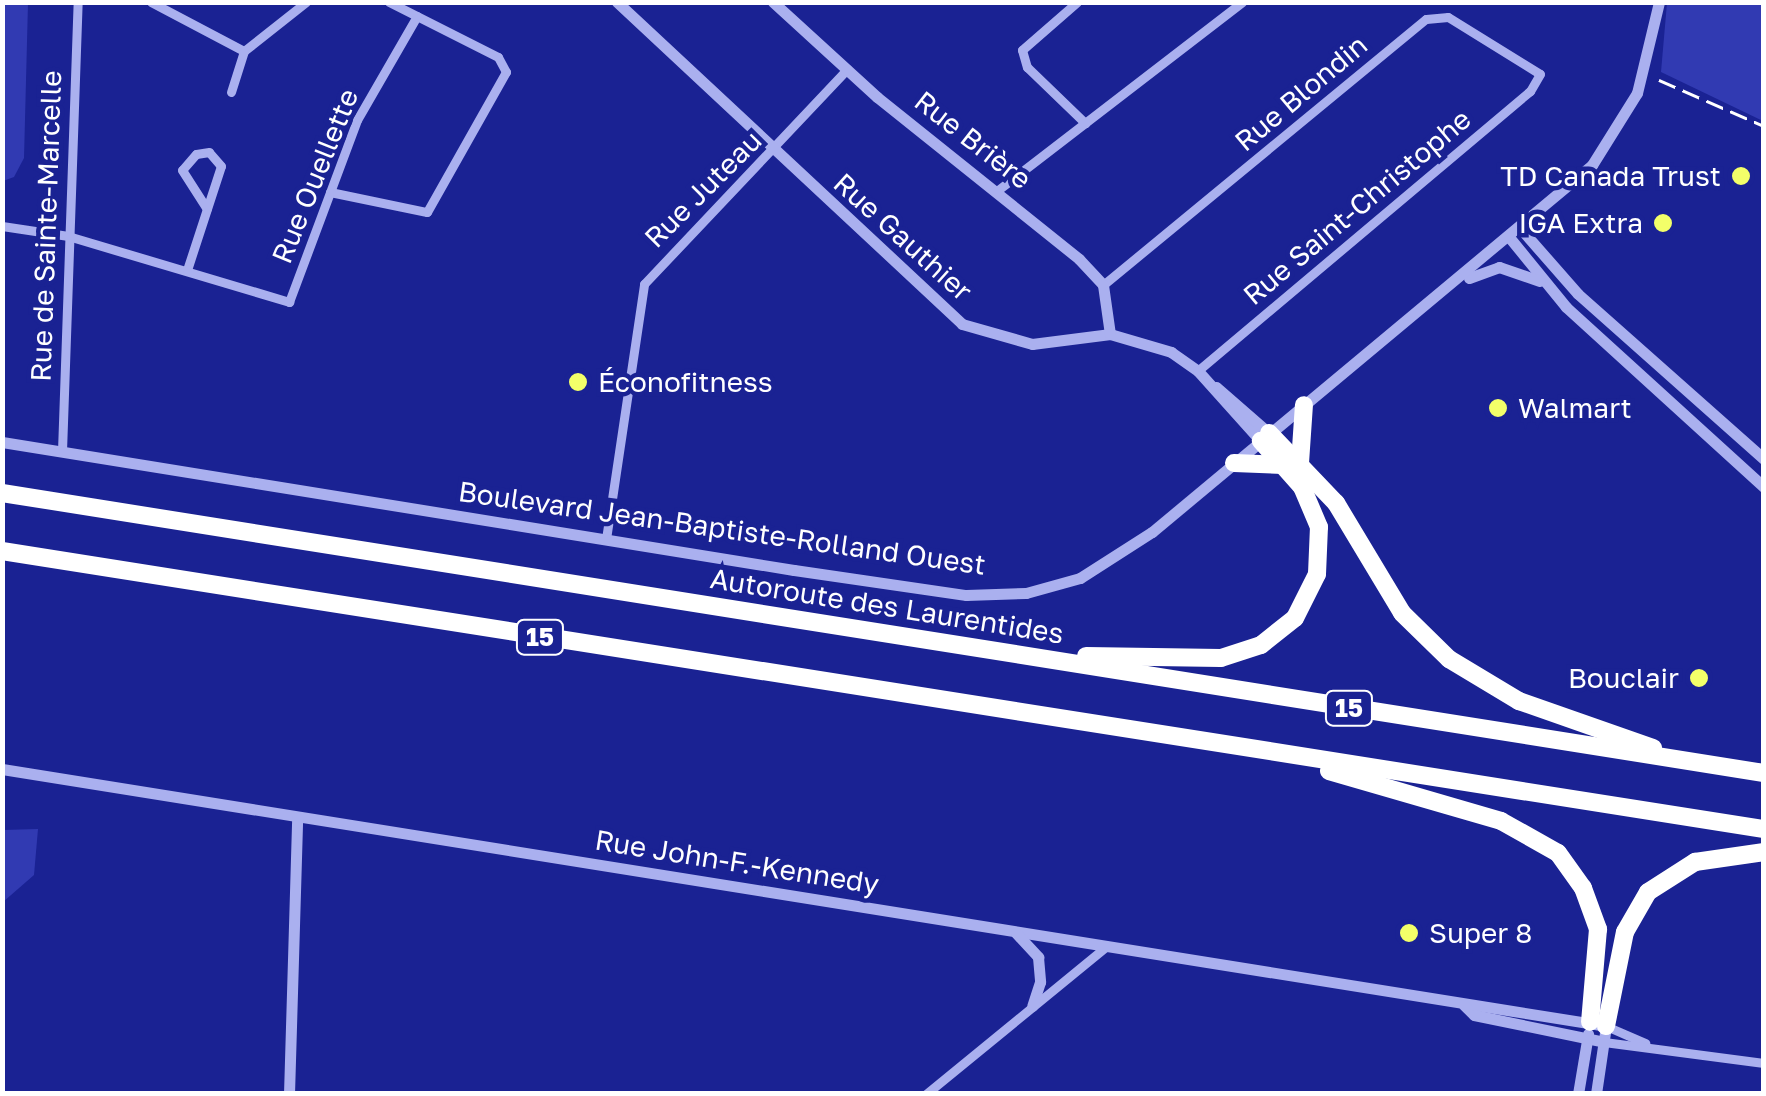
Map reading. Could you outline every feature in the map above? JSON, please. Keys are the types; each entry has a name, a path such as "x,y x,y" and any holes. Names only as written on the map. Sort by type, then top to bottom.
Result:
{"highway":[{"path":"1003,652 1200,660 1269,640 1304,605 1321,550 1313,505 1291,464 1304,405"},
{"path":"1265,437 1343,512 1402,613 1448,658 1519,701 1695,764"},
{"path":"1234,463 1291,464"},
{"name":"Autoroute des Laurentides","path":"2,493 1764,773"},
{"name":"15","path":"2,551 1764,829"},
{"path":"1262,751 1502,822 1558,853 1584,888 1598,928 1597,1032"},
{"path":"1597,1032 1625,932 1652,888 1695,862 1764,852"}],"street":[{"name":"Rue de Sainte-Marcelle","path":"62,451 78,2"},
{"path":"151,2 244,51"},
{"path":"231,92 244,51 306,2"},
{"path":"330,192 427,212 506,72 498,57 389,2"},
{"name":"Rue Gauthier","path":"617,2 962,324 1032,344 1110,334 1171,352 1198,371 1265,437"},
{"name":"Rue Brière","path":"773,2 847,69 998,190 1104,286"},
{"path":"1077,2 1022,50 1026,66 1085,122"},
{"path":"998,190 1242,2"},
{"name":"Boulevard Jean-Baptiste-Rolland Ouest","path":"2,442 966,596 1026,593 1101,567 1456,282 1592,165 1620,126 1645,74 1660,2"},
{"name":"Rue Ouellette","path":"187,270 289,302 357,120 416,16"},
{"name":"Rue Blondin","path":"1104,286 1426,19 1448,17 1540,74"},
{"name":"Rue Juteau","path":"606,539 644,284 774,152 847,69"},
{"name":"Rue Saint-Christophe","path":"1198,371 1530,92 1540,74"},
{"path":"2,226 68,236 187,270 221,166 209,152 188,159 182,170 206,209"},
{"path":"1515,233 1547,286 1764,487"},
{"path":"1515,233 1764,459"},
{"path":"1456,282 1499,266 1547,286"},
{"path":"1104,286 1110,334"},
{"name":"Rue John-F.-Kennedy","path":"2,769 1464,1006 1475,1001 1648,1045 1764,1063"},
{"path":"289,1094 297,818"},
{"path":"1012,931 1038,956 1040,982 1032,1006"},
{"path":"926,1094 1107,946"},
{"path":"1578,1094 1597,1032"},
{"path":"1596,1094 1597,1032"},
{"name":"Rue John-F.-Kennedy","path":"1597,1032 1648,1045"}],"shaded area":[{"path":"3,2 28,3 24,158 14,177 3,181"},
{"path":"1667,3 1763,3 1763,121 1661,72"},
{"path":"38,829 34,875 3,902 3,830"}],"railway":[{"path":"1659,80 1764,126"}],"place":[{"name":"TD Canada Trust","path":"1741,176"},
{"name":"IGA Extra","path":"1663,223"},
{"name":"Éconofitness","path":"578,382"},
{"name":"Walmart","path":"1498,408"},
{"name":"Bouclair","path":"1699,678"},
{"name":"Super 8","path":"1409,933"}]}
